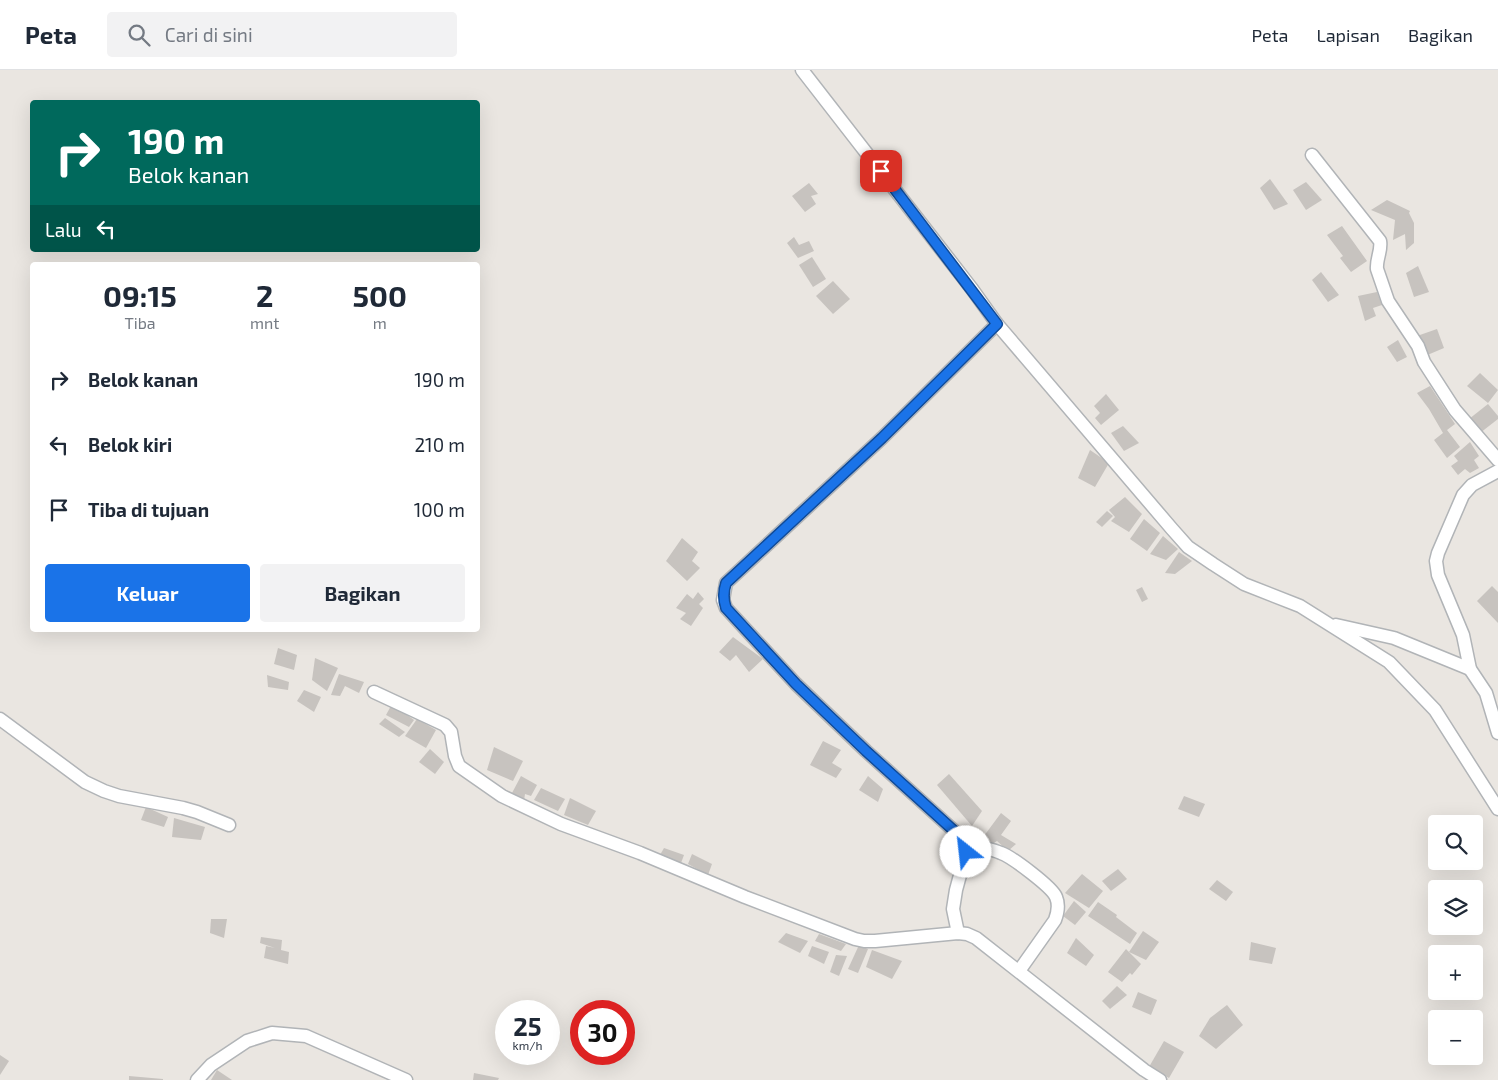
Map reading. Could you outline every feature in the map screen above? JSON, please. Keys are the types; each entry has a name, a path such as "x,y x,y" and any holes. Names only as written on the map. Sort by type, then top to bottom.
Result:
{"street":[{"path":"802,70 960,273 997,324 1188,547 1244,584 1300,606 1389,662 1435,710 1498,809"},
{"path":"1312,155 1380,241 1381,245 1376,268 1389,304 1418,346 1424,362 1455,410 1498,460"},
{"path":"997,324 882,438 726,583 723,600 726,608 796,684 962,838 974,846 1001,853 1008,857 1048,886 1056,896 1058,912 1055,920 1019,971"},
{"path":"1498,471 1472,485 1463,495 1436,561 1438,574 1463,636 1470,669 1486,693 1498,733"},
{"path":"1326,623 1394,638 1470,669"},
{"path":"374,692 445,726 451,732 455,756 459,766 496,792 561,824 640,853 745,897 855,939 875,941 958,933 976,938 1144,1070 1160,1080"},
{"path":"0,719 86,782 104,791 119,796 183,808 229,825"},
{"path":"958,933 953,909 966,852 962,838"},
{"path":"197,1080 210,1065 247,1041 272,1033 306,1036 406,1080"}],"building":[{"path":"1270,179 1288,204 1274,210 1260,188"},
{"path":"1306,182 1322,200 1306,210 1293,190"},
{"path":"809,183 818,194 811,196 816,204 805,212 792,196"},
{"path":"1387,200 1410,211 1409,213 1414,223 1414,243 1406,250 1405,234 1393,240 1395,220 1371,210"},
{"path":"1342,226 1367,261 1351,272 1340,258 1343,256 1327,235"},
{"path":"794,237 799,245 809,241 814,251 798,258 787,243"},
{"path":"812,257 826,279 813,287 799,265"},
{"path":"1418,266 1429,292 1414,297 1406,273"},
{"path":"1321,272 1339,295 1328,302 1312,280"},
{"path":"833,281 850,299 833,314 816,296"},
{"path":"1377,292 1382,305 1373,308 1376,316 1365,321 1358,296"},
{"path":"1437,329 1444,348 1425,356 1417,336"},
{"path":"1398,340 1407,357 1397,362 1387,347"},
{"path":"1480,373 1498,390 1488,403 1467,386"},
{"path":"1430,386 1455,424 1447,430 1460,447 1447,458 1434,440 1443,433 1417,393"},
{"path":"1106,394 1119,410 1101,425 1095,418 1100,413 1094,406"},
{"path":"1488,404 1498,416 1498,419 1480,433 1469,419"},
{"path":"1123,426 1139,443 1124,451 1111,433"},
{"path":"1470,442 1479,456 1474,460 1479,468 1470,473 1465,469 1458,475 1451,466 1458,461 1454,456"},
{"path":"1090,450 1109,463 1095,487 1078,478"},
{"path":"1125,497 1142,514 1129,532 1111,521 1115,517 1109,510"},
{"path":"1107,511 1113,516 1102,527 1096,522"},
{"path":"1144,519 1160,533 1147,551 1130,539"},
{"path":"1163,536 1178,549 1166,560 1150,554"},
{"path":"682,538 698,552 692,561 700,568 687,581 666,561"},
{"path":"1179,552 1192,561 1175,574 1165,573"},
{"path":"1492,586 1498,592 1498,623 1477,601"},
{"path":"1142,587 1148,599 1142,602 1136,590"},
{"path":"698,592 704,599 699,604 703,608 691,626 680,619 686,613 676,608 687,594 693,599"},
{"path":"733,637 763,659 749,672 736,655 730,661 719,652"},
{"path":"278,648 297,655 294,670 274,664"},
{"path":"315,658 338,668 327,691 312,680"},
{"path":"339,674 364,682 359,693 345,686 340,696 331,695"},
{"path":"267,675 289,682 288,690 268,687"},
{"path":"304,690 321,697 314,712 297,701"},
{"path":"392,704 414,720 409,727 386,715"},
{"path":"385,718 405,732 399,737 379,724"},
{"path":"417,719 436,730 426,748 405,736"},
{"path":"823,741 841,750 832,763 842,769 836,778 810,765"},
{"path":"494,747 523,761 513,781 487,770"},
{"path":"430,749 444,762 435,774 419,762"},
{"path":"949,774 982,811 972,826 937,785"},
{"path":"521,776 537,785 531,796 525,794 524,801 512,793"},
{"path":"868,776 883,789 878,802 859,790"},
{"path":"541,788 565,799 558,811 534,800"},
{"path":"1184,796 1205,804 1199,817 1178,809"},
{"path":"570,798 596,811 588,825 564,815"},
{"path":"146,807 168,817 164,827 141,820"},
{"path":"1001,813 1011,821 1001,835 1016,844 1008,851 997,841 989,846 981,840"},
{"path":"174,818 205,827 201,840 172,837"},
{"path":"664,848 684,855 681,863 660,855"},
{"path":"692,854 712,864 708,875 688,864"},
{"path":"1118,869 1127,879 1111,891 1102,881"},
{"path":"1082,874 1103,891 1089,908 1065,893"},
{"path":"1217,880 1233,892 1226,901 1209,889"},
{"path":"1074,901 1086,912 1075,925 1063,916"},
{"path":"1098,902 1117,915 1116,917 1137,933 1130,944 1088,916"},
{"path":"211,919 227,919 224,938 210,933"},
{"path":"1143,931 1159,942 1146,960 1129,952"},
{"path":"786,933 808,941 800,953 778,942"},
{"path":"819,934 846,944 841,951 815,941"},
{"path":"261,937 282,940 281,950 289,952 288,964 264,958 266,946 275,948 260,943"},
{"path":"1076,938 1094,955 1086,966 1067,953"},
{"path":"1251,942 1276,948 1272,964 1249,960"},
{"path":"859,945 868,949 858,973 848,969"},
{"path":"812,946 829,952 824,964 808,956"},
{"path":"1126,949 1141,964 1132,975 1130,973 1122,982 1108,972"},
{"path":"872,950 902,961 892,979 866,967"},
{"path":"836,955 847,956 839,976 830,972"},
{"path":"1117,986 1127,995 1110,1009 1102,1001"},
{"path":"1138,992 1157,1000 1151,1015 1132,1007"},
{"path":"1227,1005 1243,1025 1216,1049 1199,1036 1210,1018"},
{"path":"1164,1041 1184,1052 1169,1078 1149,1067"},
{"path":"0,1055 9,1061 0,1075"},
{"path":"217,1070 232,1080 211,1080"},
{"path":"474,1073 499,1078 498,1080 473,1080"},
{"path":"129,1076 163,1079 163,1080 129,1080"}],"route":[{"path":"881,171 972,288 997,324 882,438 726,583 723,600 726,608 796,684 866,751 962,838 966,852"}]}
